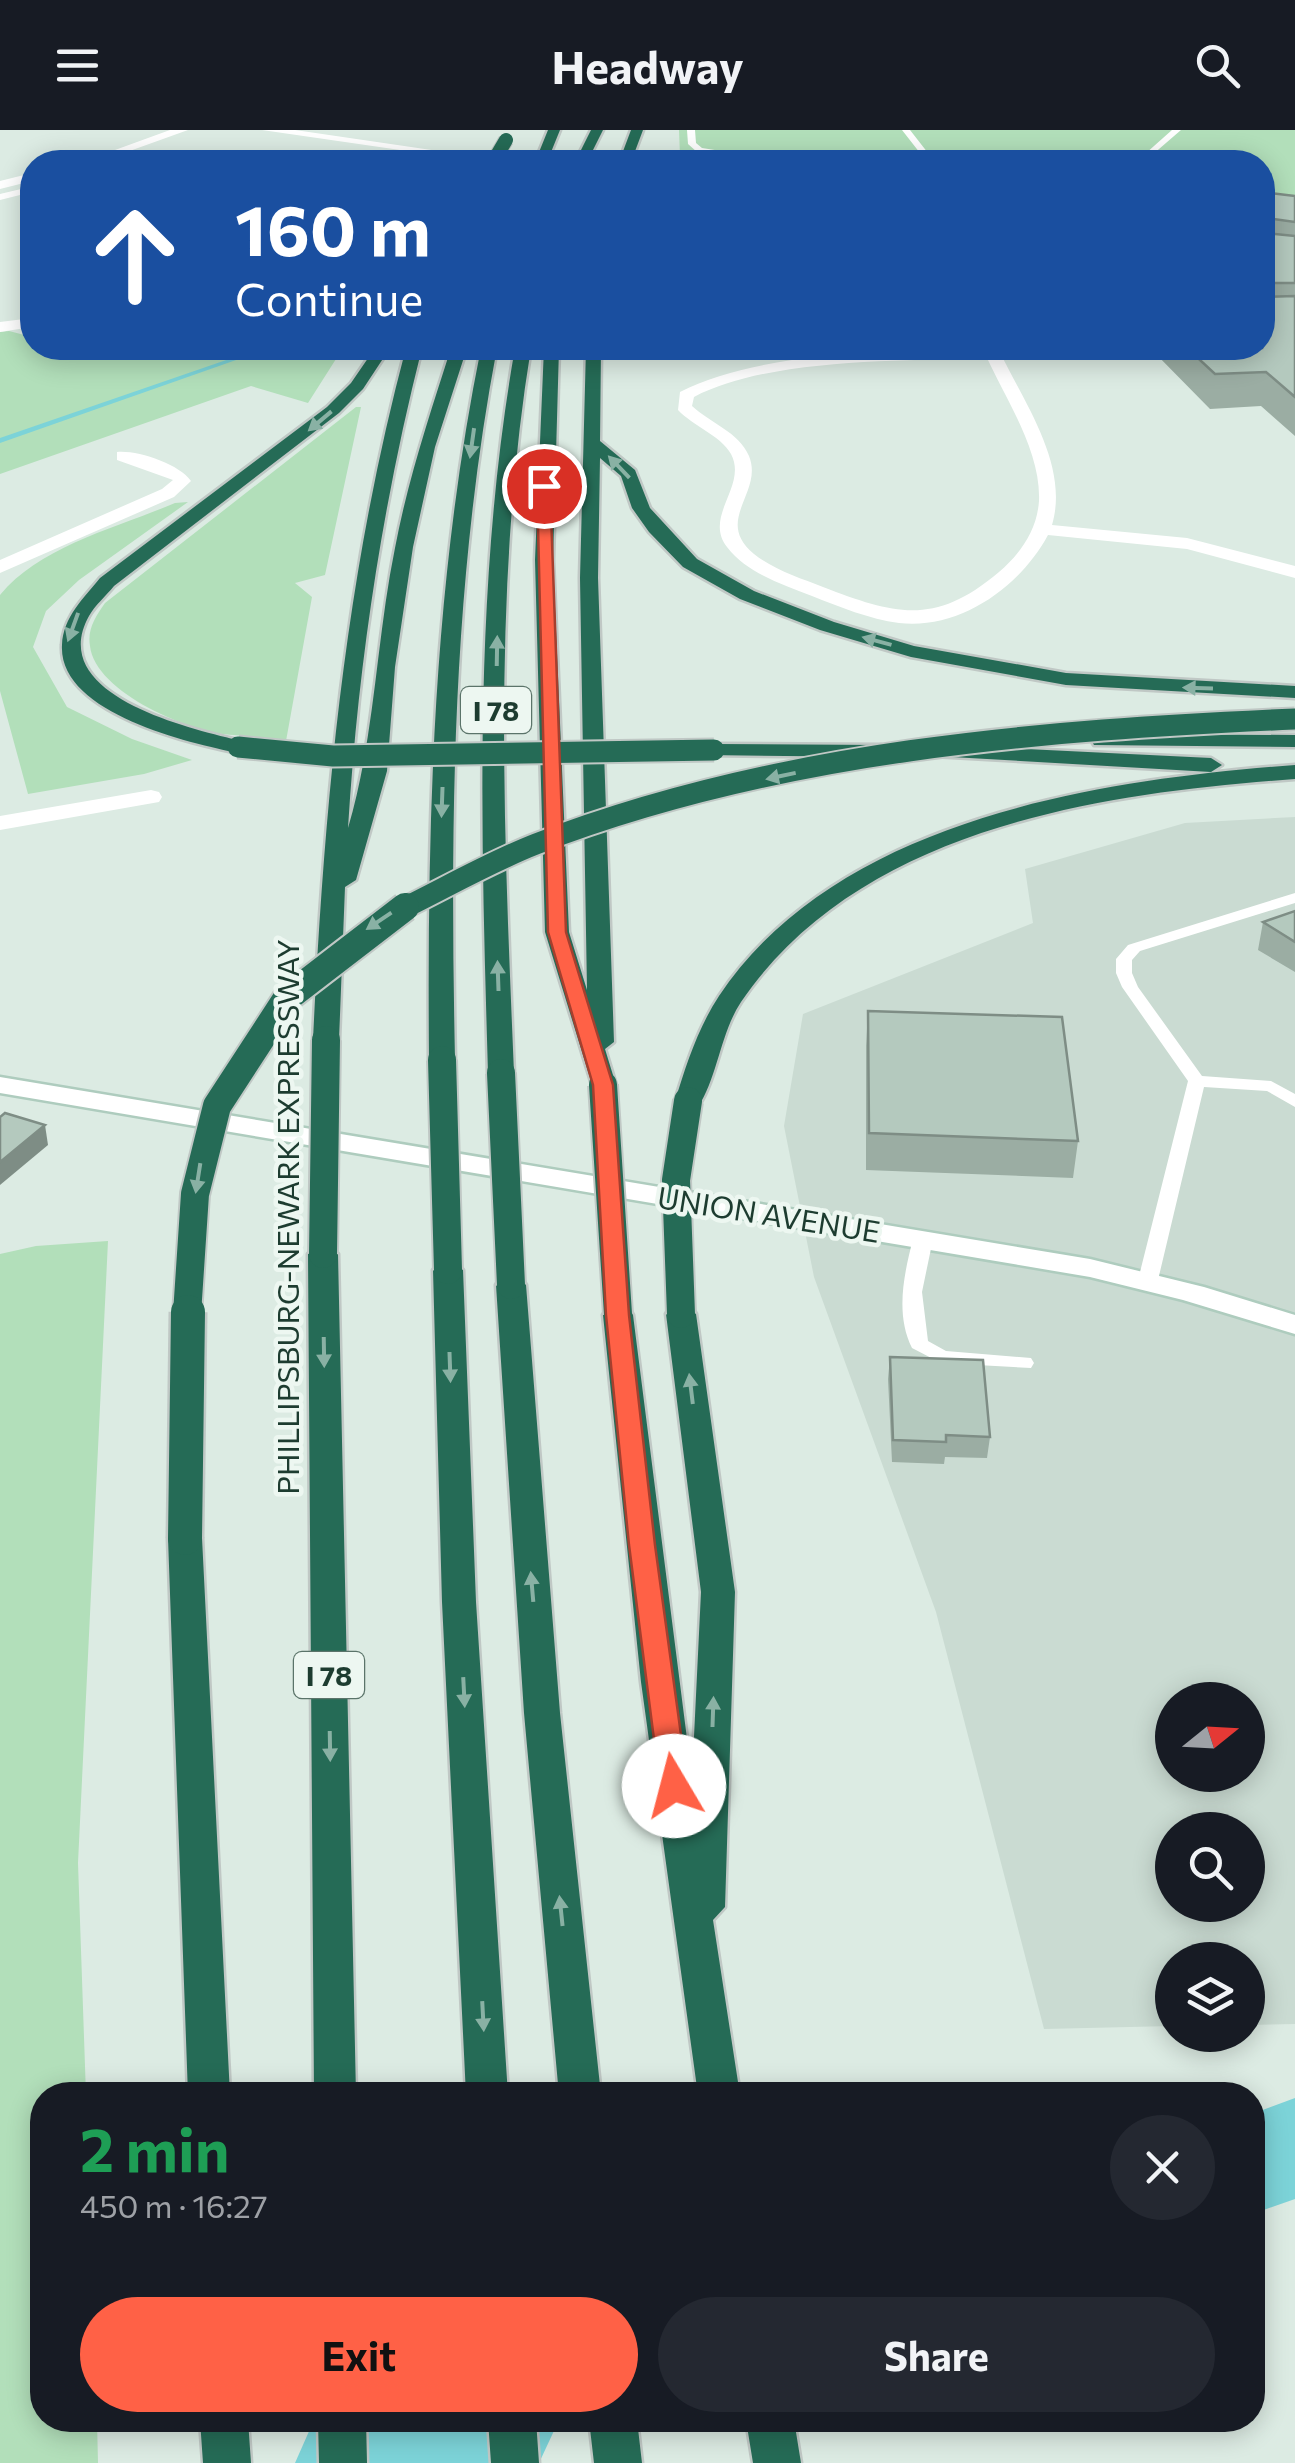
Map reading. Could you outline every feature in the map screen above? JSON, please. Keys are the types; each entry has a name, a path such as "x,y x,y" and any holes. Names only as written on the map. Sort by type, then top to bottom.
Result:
{"highway":[{"path":"374,360 357,386 333,410 85,602 69,631 68,651 76,671 104,700 169,731 238,747 333,756 714,750 957,752 1295,772"},
{"name":"PHILLIPSBURG-NEWARK EXPRESSWAY","path":"334,2082 322,1254 330,928 339,759 350,666 380,480 411,360"},
{"path":"330,928 376,771 385,667 404,547 428,446 455,360"},
{"name":"I 78","path":"487,2082 459,1602 442,1060 442,799 451,628 473,434 488,360"},
{"name":"I 78","path":"522,360 503,515 498,620 496,822 501,1074 511,1285 540,1694 579,2082"},
{"path":"551,360 544,541 557,932 603,1085"},
{"path":"592,360 590,670 603,1085 618,1315 657,1662 717,2082"},
{"path":"589,440 629,474 641,508 655,528 690,562 747,595 827,626 911,651 1047,676 1176,688 1295,692"},
{"path":"207,2082 185,1538 184,1382 192,1235 197,1181 208,1130 239,1061 269,1016 305,978 347,943 420,896 509,854 606,821 740,786 863,760 1008,739 1138,726 1295,719"},
{"path":"714,750 948,740 1295,741"},
{"path":"702,1985 718,1592 681,1314 676,1180 688,1102 714,1028 755,967 818,910 855,886 938,844 1030,812 1102,795 1190,781 1295,772"},
{"path":"225,2432 227,2463"},
{"path":"342,2432 343,2463"},
{"path":"513,2432 515,2463"},
{"path":"614,2432 618,2463"},
{"path":"772,2432 777,2463"}],"street":[{"path":"123,150 182,130"},
{"path":"268,130 420,150"},
{"path":"360,150 376,144"},
{"path":"865,360 737,376 702,384 683,401 689,413 729,440 742,457 744,471 726,526 730,540 745,556 778,575 875,615 937,616 965,608 996,585 1021,562 1041,528 1048,492 1044,470 996,360"},
{"path":"0,567 40,546 168,493 182,481 176,474 123,456"},
{"path":"1041,528 1169,541 1295,572"},
{"path":"0,823 151,798"},
{"name":"UNION AVENUE","path":"0,1085 1148,1280 1295,1326"}],"lane":[{"path":"906,130 922,150"},
{"path":"1154,150 1177,130"},
{"path":"1148,1280 1197,1081 1130,987 1124,974 1124,959 1134,948 1295,898"},
{"path":"1197,1081 1271,1086 1295,1102"},
{"path":"923,1240 910,1285 910,1315 919,1344 941,1356 1024,1364"}],"shaded area":[{"path":"1295,817 1295,2024 1265,2025 1265,1942 1155,1942 1155,2026 1044,2029 936,1612 814,1277 784,1126 803,1014 1033,923 1025,869 1185,823"}],"green space":[{"path":"679,130 1295,130 1295,222 1275,220 1275,150 680,150"},
{"path":"0,332 20,334 20,360 335,360 308,403 251,386 0,474"},
{"path":"356,407 361,407 325,575 295,583 312,597 286,741 195,727 148,708 109,680 96,663 89,640 93,623 105,603"},
{"path":"188,502 79,580 46,611 33,647 67,707 132,739 192,760 144,774 28,794 0,691 0,595 36,563 58,551 175,503"},
{"path":"108,1241 78,1863 86,2082 30,2082 30,2432 97,2432 98,2463 0,2463 0,1254 36,1246"}],"building":[{"path":"1275,194 1295,196 1295,222 1275,219"},
{"path":"1275,234 1295,236 1295,283 1275,283"},
{"path":"1295,296 1295,397 1266,372 1215,374 1200,360 1275,360 1275,297"},
{"path":"1295,911 1295,942 1263,922"},
{"path":"868,1011 1062,1017 1078,1141 869,1133"},
{"path":"5,1113 45,1125 0,1162 0,1117"},
{"path":"890,1357 983,1360 990,1437 946,1435 946,1442 893,1440"}],"waterway":[{"path":"0,441 232,360"},
{"path":"1265,2159 1295,2148"},
{"path":"359,2463 458,2432"}],"route":[{"path":"544,486 544,596 557,932 603,1085 618,1315 642,1545 674,1786"}]}
